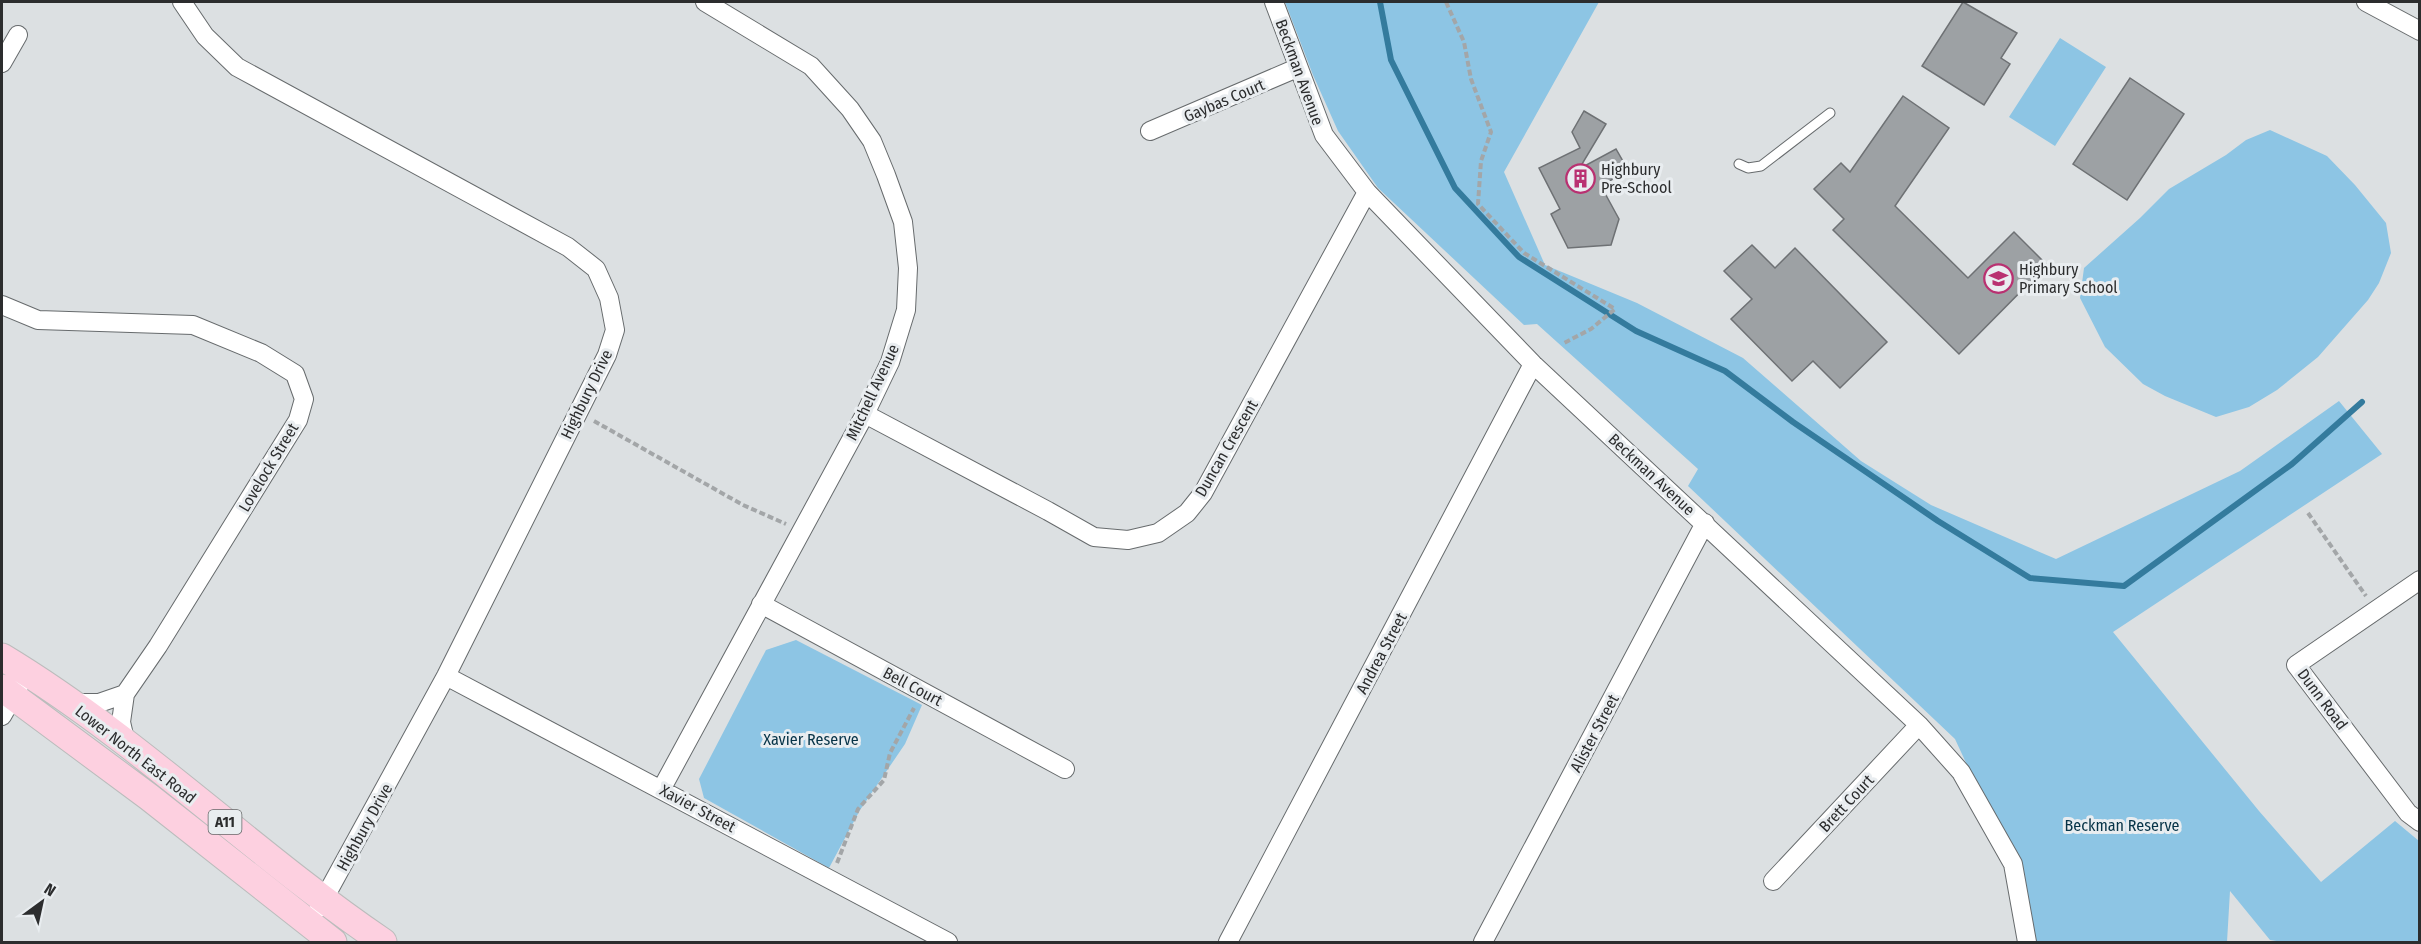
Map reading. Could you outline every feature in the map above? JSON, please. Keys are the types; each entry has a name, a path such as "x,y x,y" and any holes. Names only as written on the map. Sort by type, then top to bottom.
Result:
{"main road":[{"name":"Lower North East Road","path":"2,657 28,673 126,744 323,900 383,942"},
{"name":"Lower North East Road","path":"5,700 149,797 333,942"}],"street":[{"name":"Highbury Drive","path":"182,2 206,36 237,68 568,247 596,269 609,298 615,330 607,355 446,676 309,924"},
{"name":"Mitchell Avenue","path":"662,788 865,414 890,362 906,309 908,268 903,222 872,141 850,109 811,66 705,2"},
{"name":"Beckman Avenue","path":"1274,2 1324,135 1367,192 1533,364 1919,725 1961,772 2013,864 2027,942"},
{"path":"2366,2 2420,31"},
{"path":"2,63 18,35"},
{"name":"Gaybas Court","path":"1150,131 1298,68"},
{"name":"Duncan Crescent","path":"865,414 1094,537 1128,540 1158,533 1187,513 1203,493 1367,192"},
{"name":"Lovelock Street","path":"2,305 38,320 193,326 261,353 295,374 304,399 297,420 158,646 125,694 121,722 126,744"},
{"name":"Andrea Street","path":"1228,942 1533,364"},
{"name":"Alister Street","path":"1483,942 1705,523"},
{"name":"Dunn Road","path":"2420,580 2296,665 2408,813 2420,822"},
{"name":"Bell Court","path":"761,604 1065,769"},
{"path":"5,700 28,673"},
{"name":"Xavier Street","path":"446,676 662,788 948,942"},
{"path":"70,703 99,703 125,694"},
{"name":"Brett Court","path":"1773,881 1919,725"}],"lane":[{"path":"1739,164 1748,168 1761,166 1830,113"}],"path":[{"path":"1446,2 1464,42 1471,80 1491,132 1481,161 1478,204 1524,253 1615,309 1591,329 1564,343"},
{"path":"578,411 742,505 801,531"},
{"path":"2308,513 2375,609"},
{"path":"829,879 841,856 858,809 884,780 891,753 922,692"}],"green space":[{"name":"Beckman Reserve","path":"1285,2 1599,2 1504,172 1545,265 1637,303 1743,358 1861,461 1931,505 2056,559 2240,471 2339,401 2382,454 2113,632 2259,811 2321,882 2395,821 2419,841 2419,942 2283,942 2270,940 2230,891 2227,942 2030,942 2013,864 1955,739 1688,486 1698,469 1537,324 1524,325 1378,188 1338,131 1313,75"},
{"path":"2060,38 2106,67 2055,146 2009,117"},
{"path":"2270,130 2327,156 2355,185 2386,223 2391,253 2379,283 2368,300 2318,357 2277,390 2249,407 2216,417 2165,396 2143,384 2105,347 2080,298 2084,268 2169,189 2226,155 2246,140"},
{"name":"Xavier Reserve","path":"796,640 922,705 905,744 860,810 829,868 704,798 699,779 766,650"}],"building":[{"path":"1963,2 2017,33 2001,58 2010,64 1984,105 1922,66"},
{"path":"2130,78 2184,114 2127,200 2073,164"},
{"path":"1903,96 1949,128 1895,206 1968,278 2014,232 2047,265 1959,354 1833,230 1844,219 1814,189 1841,163 1850,172"},
{"name":"Highbury Pre-School","path":"1584,111 1606,124 1579,169 1616,149 1628,170 1601,186 1619,219 1611,245 1568,248 1551,214 1560,209 1539,168 1580,148 1572,132"},
{"path":"1752,245 1775,268 1795,248 1887,342 1840,388 1813,361 1792,381 1731,319 1752,299 1724,271"}],"waterway":[{"path":"1380,2 1391,60 1455,188 1519,257 1636,331 1725,371 1793,422 1938,521 2030,578 2124,586 2292,464 2362,402"}],"place":[{"name":"Highbury Pre-School","path":"1580,178"},
{"name":"Highbury Primary School","path":"1998,278"}]}
